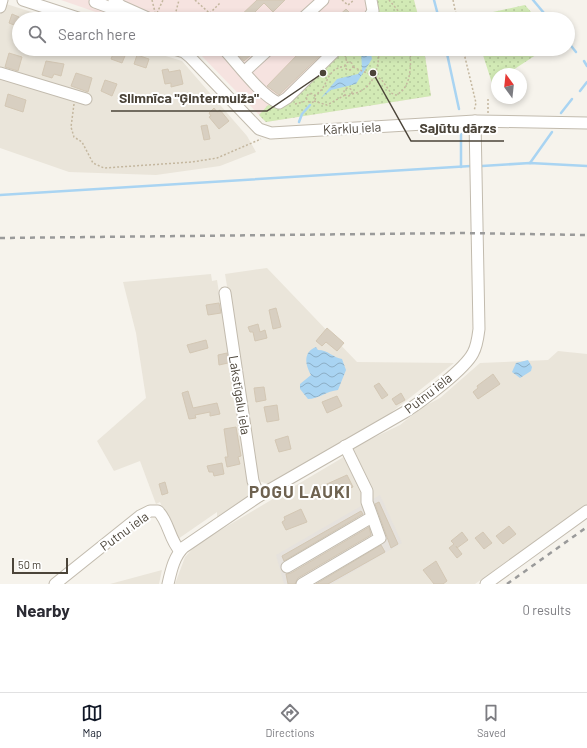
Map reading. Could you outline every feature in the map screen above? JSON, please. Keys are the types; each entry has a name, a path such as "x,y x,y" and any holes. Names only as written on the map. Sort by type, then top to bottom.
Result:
{"street":[{"path":"0,7 2,0"},
{"path":"23,0 60,12"},
{"path":"310,12 323,0"},
{"path":"371,0 372,12"},
{"path":"105,2 121,6 134,12"},
{"path":"105,2 126,12"},
{"path":"189,56 259,129 271,133"},
{"path":"231,56 268,96 279,102 287,98 330,56"},
{"path":"245,71 261,56"},
{"path":"0,73 81,97"},
{"name":"Kārklu iela","path":"271,133 475,121 587,123"},
{"name":"Putnu iela","path":"55,584 133,521 150,511 158,511 163,517 172,542 180,550 260,496 345,446 393,420 421,402 473,354 479,329 475,121"},
{"name":"Lakstīgalu iela","path":"225,292 253,481 260,496"},
{"path":"302,584 380,538 372,517 367,491 345,446"},
{"path":"486,584 587,511"},
{"path":"287,567 372,517"},
{"path":"168,584 171,570 180,550"}],"path":[{"path":"152,0 154,12"},
{"path":"156,12 162,0"},
{"path":"176,12 179,0"},
{"path":"195,0 210,12 220,3"},
{"path":"342,0 348,5 354,0"},
{"path":"389,0 399,12"},
{"path":"453,0 456,12"},
{"path":"314,96 326,86 330,74 338,68 345,66 347,63 346,56"},
{"path":"314,96 310,94 306,98 309,102 314,100 327,105 345,95 349,96 368,86 375,76 379,56"},
{"path":"347,63 352,64 353,67 381,79 391,93 396,95 402,92 408,80 410,56"},
{"path":"465,56 476,103 474,111 475,121"},
{"path":"345,66 348,70 353,67"},
{"path":"345,95 344,91 347,88 352,90 352,94"},
{"path":"81,97 71,127 74,137 82,142 94,163 104,168 192,162 217,158 271,133"},
{"path":"488,99 488,121"}],"shaded area":[{"path":"61,0 414,0 417,12 96,12"},
{"path":"0,2 32,12 12,12 12,56 166,56 182,61 247,136 256,152 220,166 156,175 69,172 0,148"},
{"path":"202,56 425,56 431,96 266,122"},
{"path":"267,268 357,362 454,363 388,415 268,484 259,481 225,274"},
{"path":"211,274 212,281 217,280 251,494 217,517 217,512 178,539 160,502 156,504 140,461 114,471 97,441 146,398 136,333 123,282"},
{"path":"558,351 587,354 587,505 475,584 175,584 185,557 197,544 342,458 352,448 400,425 421,408 440,398 480,363 548,360"},
{"path":"380,495 402,543 332,584 284,584 276,555"},
{"path":"162,570 159,584 110,584"}],"green space":[{"path":"375,0 414,0 417,12 373,12"},
{"path":"525,5 531,12 493,12"},
{"path":"334,56 425,56 431,96 266,122 259,115 268,105 276,107"},
{"path":"483,56 534,56 516,68 491,68 491,80"}],"water":[{"path":"361,56 371,56 372,59 356,84 331,90 321,98 337,79 358,74 362,69"},
{"path":"316,347 318,350 325,351 342,359 346,370 338,390 308,399 300,389 300,384 311,375 307,367 306,359 309,352"},
{"path":"528,360 532,367 531,371 520,378 512,372 516,363"}],"building":[{"path":"257,0 285,0 273,12 264,3 255,12 244,12"},
{"path":"12,14 12,24 9,23"},
{"path":"9,53 12,54 12,56 22,57 18,71 5,67"},
{"path":"112,56 125,56 122,63 111,59"},
{"path":"137,56 149,59 146,68 134,64"},
{"path":"239,56 250,56 244,61"},
{"path":"296,56 320,56 279,95 267,86"},
{"path":"46,61 64,64 61,76 54,74 52,78 42,75"},
{"path":"168,69 169,72 180,70 183,84 171,87 171,83 165,84 162,70"},
{"path":"76,73 92,78 88,92 71,86"},
{"path":"105,80 117,84 112,96 101,91"},
{"path":"8,94 26,100 23,112 5,106"},
{"path":"214,108 217,112 220,110 229,121 219,129 209,117 211,116 209,113"},
{"path":"207,125 210,139 204,140 201,126"},
{"path":"219,303 221,313 208,315 206,305"},
{"path":"276,308 281,327 273,329 269,310"},
{"path":"258,324 260,332 265,330 267,338 255,341 253,332 250,332 248,327"},
{"path":"327,328 344,343 337,351 326,342 322,346 316,341"},
{"path":"206,340 208,348 190,353 187,345"},
{"path":"227,353 228,363 219,365 218,355"},
{"path":"493,374 500,384 478,399 473,392 478,388 477,386"},
{"path":"379,383 388,395 382,399 374,386"},
{"path":"264,387 266,400 256,402 254,388"},
{"path":"188,391 193,408 217,403 220,414 210,416 210,412 195,415 196,418 189,419 182,393"},
{"path":"401,393 405,400 396,405 392,399"},
{"path":"337,396 342,406 327,413 322,402"},
{"path":"277,405 279,420 267,422 264,407"},
{"path":"236,427 241,456 238,457 240,464 227,467 225,457 228,457 224,429"},
{"path":"288,436 291,449 279,452 275,440"},
{"path":"222,463 224,474 214,476 213,472 209,472 207,466"},
{"path":"347,475 353,487 342,491 341,488 321,495 318,488"},
{"path":"165,482 168,493 162,495 159,484"},
{"path":"379,502 398,544 391,548 375,504"},
{"path":"301,509 307,522 286,530 282,522 285,520 284,517"},
{"path":"361,511 363,514 284,561 282,556"},
{"path":"509,526 516,534 503,544 496,536"},
{"path":"369,527 371,535 298,578 295,584 288,584 286,574 291,573"},
{"path":"462,532 468,540 457,548 462,554 457,558 449,548 454,544 451,541"},
{"path":"483,532 492,543 484,549 475,538"},
{"path":"381,545 385,552 328,584 316,584"},
{"path":"436,561 447,581 443,584 434,584 423,570"}],"waterway":[{"path":"434,0 437,12"},
{"path":"533,0 543,12"},
{"path":"448,56 459,109"},
{"path":"584,61 587,66"},
{"path":"580,91 587,82"},
{"path":"561,113 572,99"},
{"path":"299,122 302,114 310,105"},
{"path":"530,163 552,132"},
{"path":"461,134 461,167"},
{"path":"482,166 530,163 587,166"},
{"path":"0,195 471,166"}],"railway":[{"path":"0,238 462,233 587,235"},
{"path":"507,584 587,527"}],"place":[{"name":"Slimnīca \"Ģintermuiža\"","path":"323,73"},
{"name":"Sajūtu dārzs","path":"373,73"}],"district":[{"name":"POGU LAUKI","path":"300,492"}]}
